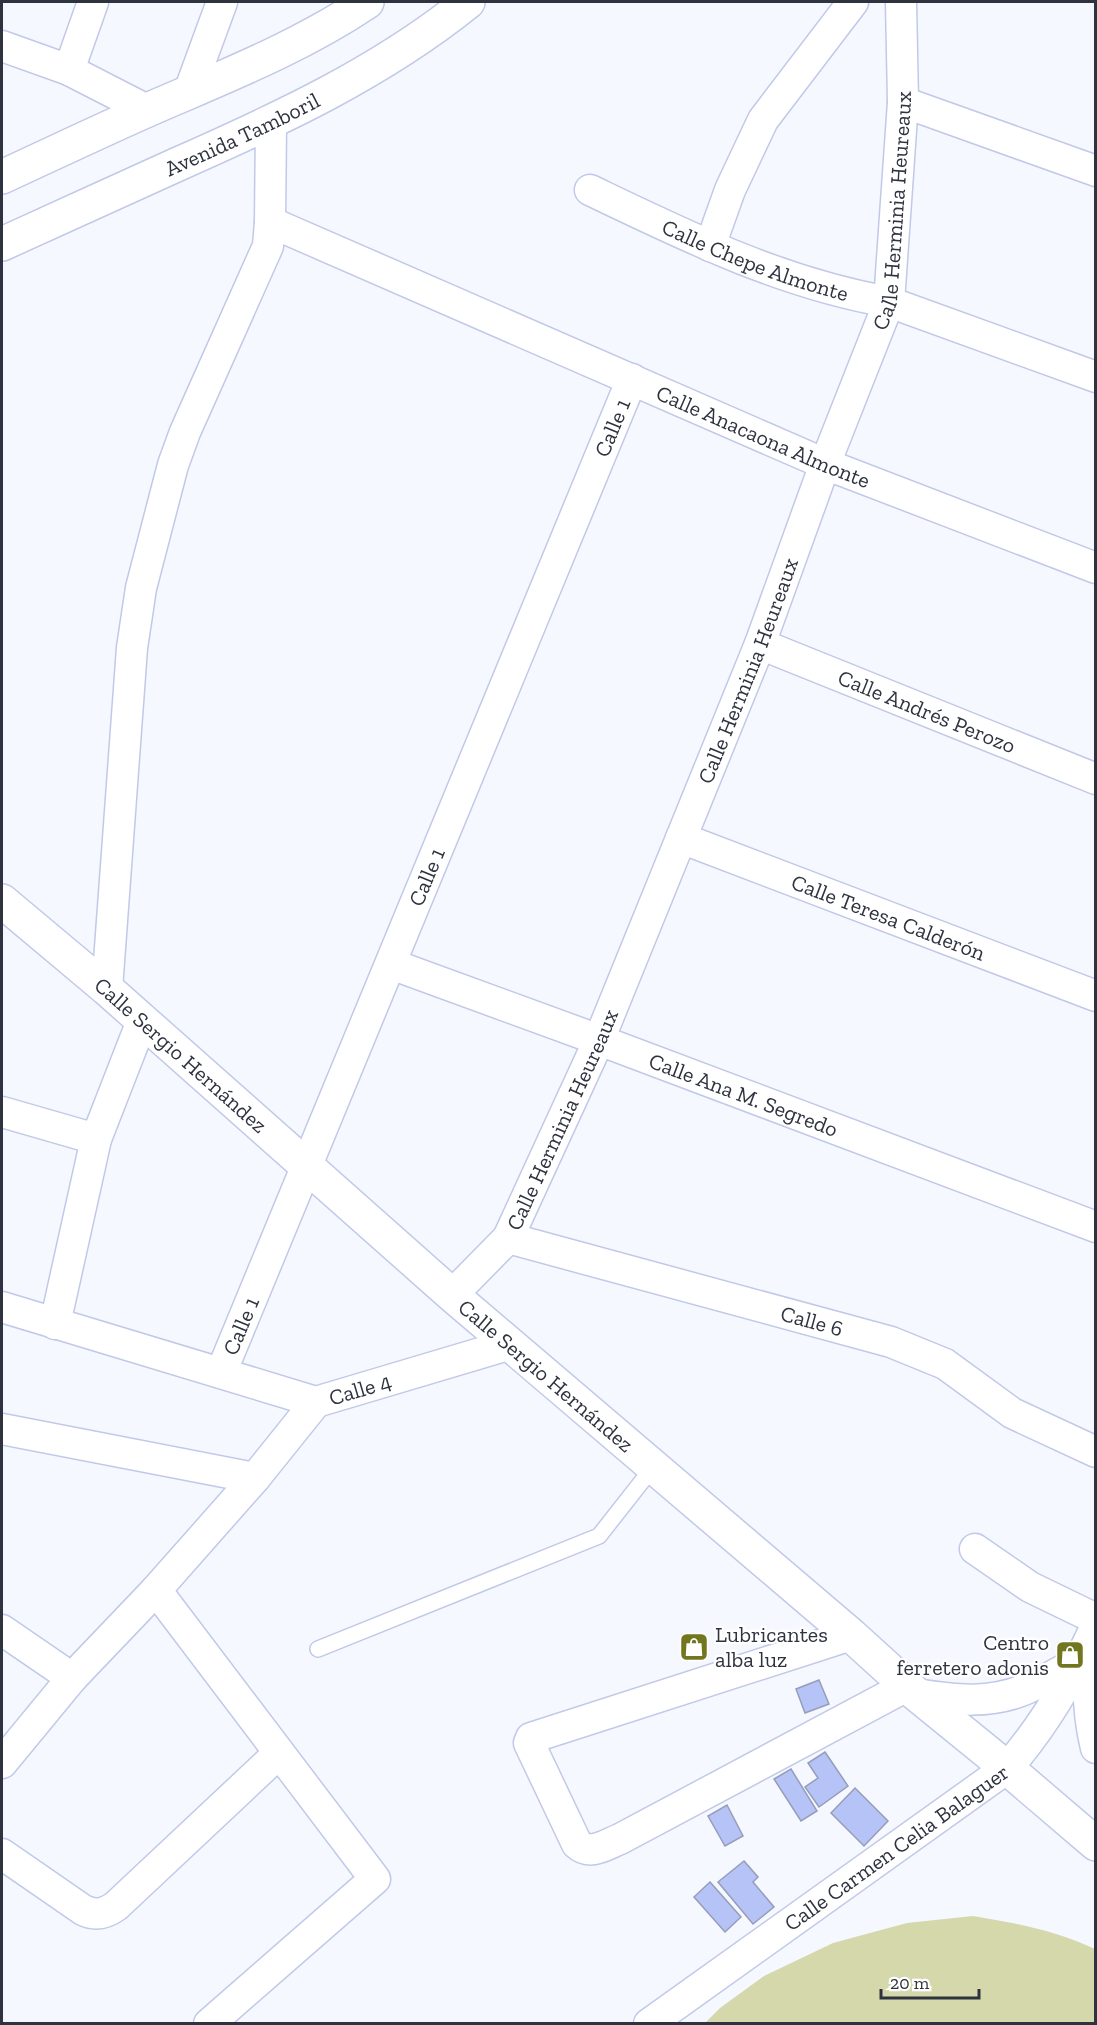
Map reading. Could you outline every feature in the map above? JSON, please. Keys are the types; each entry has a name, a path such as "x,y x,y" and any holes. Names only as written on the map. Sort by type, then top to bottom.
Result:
{"street":[{"path":"69,70 93,2"},
{"path":"189,92 222,2"},
{"path":"2,177 147,110 257,63 338,22 367,2"},
{"name":"Avenida Tamboril","path":"2,244 271,123 367,71 423,36 466,2"},
{"path":"710,246 730,190 763,120 853,2"},
{"name":"Calle Herminia Heureaux","path":"452,1295 508,1238 599,1040 760,644 825,465 889,302 903,102 901,2"},
{"path":"2,46 69,70 147,110"},
{"path":"903,102 1095,171"},
{"path":"107,988 133,640 141,588 173,465 198,401 269,241 271,123"},
{"name":"Calle Chepe Almonte","path":"590,190 710,246 805,283 889,302 1095,377"},
{"name":"Calle Anacaona Almonte","path":"270,222 825,465 1095,568"},
{"name":"Calle 1","path":"221,1373 632,380"},
{"name":"Calle Andrés Perozo","path":"760,644 1095,779"},
{"name":"Calle Teresa Calderón","path":"681,838 1095,996"},
{"name":"Calle Sergio Hernández","path":"2,902 107,988 452,1295 1095,1844"},
{"name":"Calle Ana M. Segredo","path":"391,964 1095,1227"},
{"path":"55,1324 96,1139 142,1021"},
{"path":"2,1112 96,1139"},
{"name":"Calle 6","path":"508,1238 891,1342 945,1364 1012,1413 1095,1452"},
{"name":"Calle 4","path":"2,1307 316,1402 511,1344"},
{"path":"2,1763 72,1677 156,1590 255,1478 316,1402"},
{"path":"2,1429 255,1478"},
{"path":"975,1549 1030,1587 1090,1636"},
{"path":"156,1590 375,1880 209,2024"},
{"path":"2,1630 72,1677"},
{"path":"851,1635 531,1738 529,1743 577,1844 584,1850 591,1850 620,1839 912,1690 972,1701 1000,1698 1027,1689 1090,1636"},
{"path":"1090,1636 1089,1704 1095,1748"},
{"name":"Calle Carmen Celia Balaguer","path":"649,2024 1007,1768 1031,1741 1049,1715 1065,1689 1090,1636"},
{"path":"2,1854 83,1910 96,1914 108,1912 279,1752"}],"lane":[{"path":"318,1649 599,1536 654,1466"}],"green space":[{"path":"973,1916 1036,1928 1095,1949 1095,2023 705,2023 720,2008 764,1976 833,1943 907,1923"}],"building":[{"path":"819,1680 829,1704 805,1713 796,1689"},
{"path":"825,1752 848,1786 819,1807 805,1787 818,1778 808,1763"},
{"path":"791,1769 817,1811 801,1821 774,1779"},
{"path":"855,1788 888,1821 864,1846 831,1813"},
{"path":"727,1805 743,1836 725,1846 708,1816"},
{"path":"744,1861 758,1877 753,1882 774,1907 753,1924 718,1882"},
{"path":"710,1882 741,1917 725,1932 694,1897"}],"place":[{"name":"Lubricantes alba luz","path":"694,1647"},
{"name":"Centro ferretero adonis","path":"1070,1655"}]}
